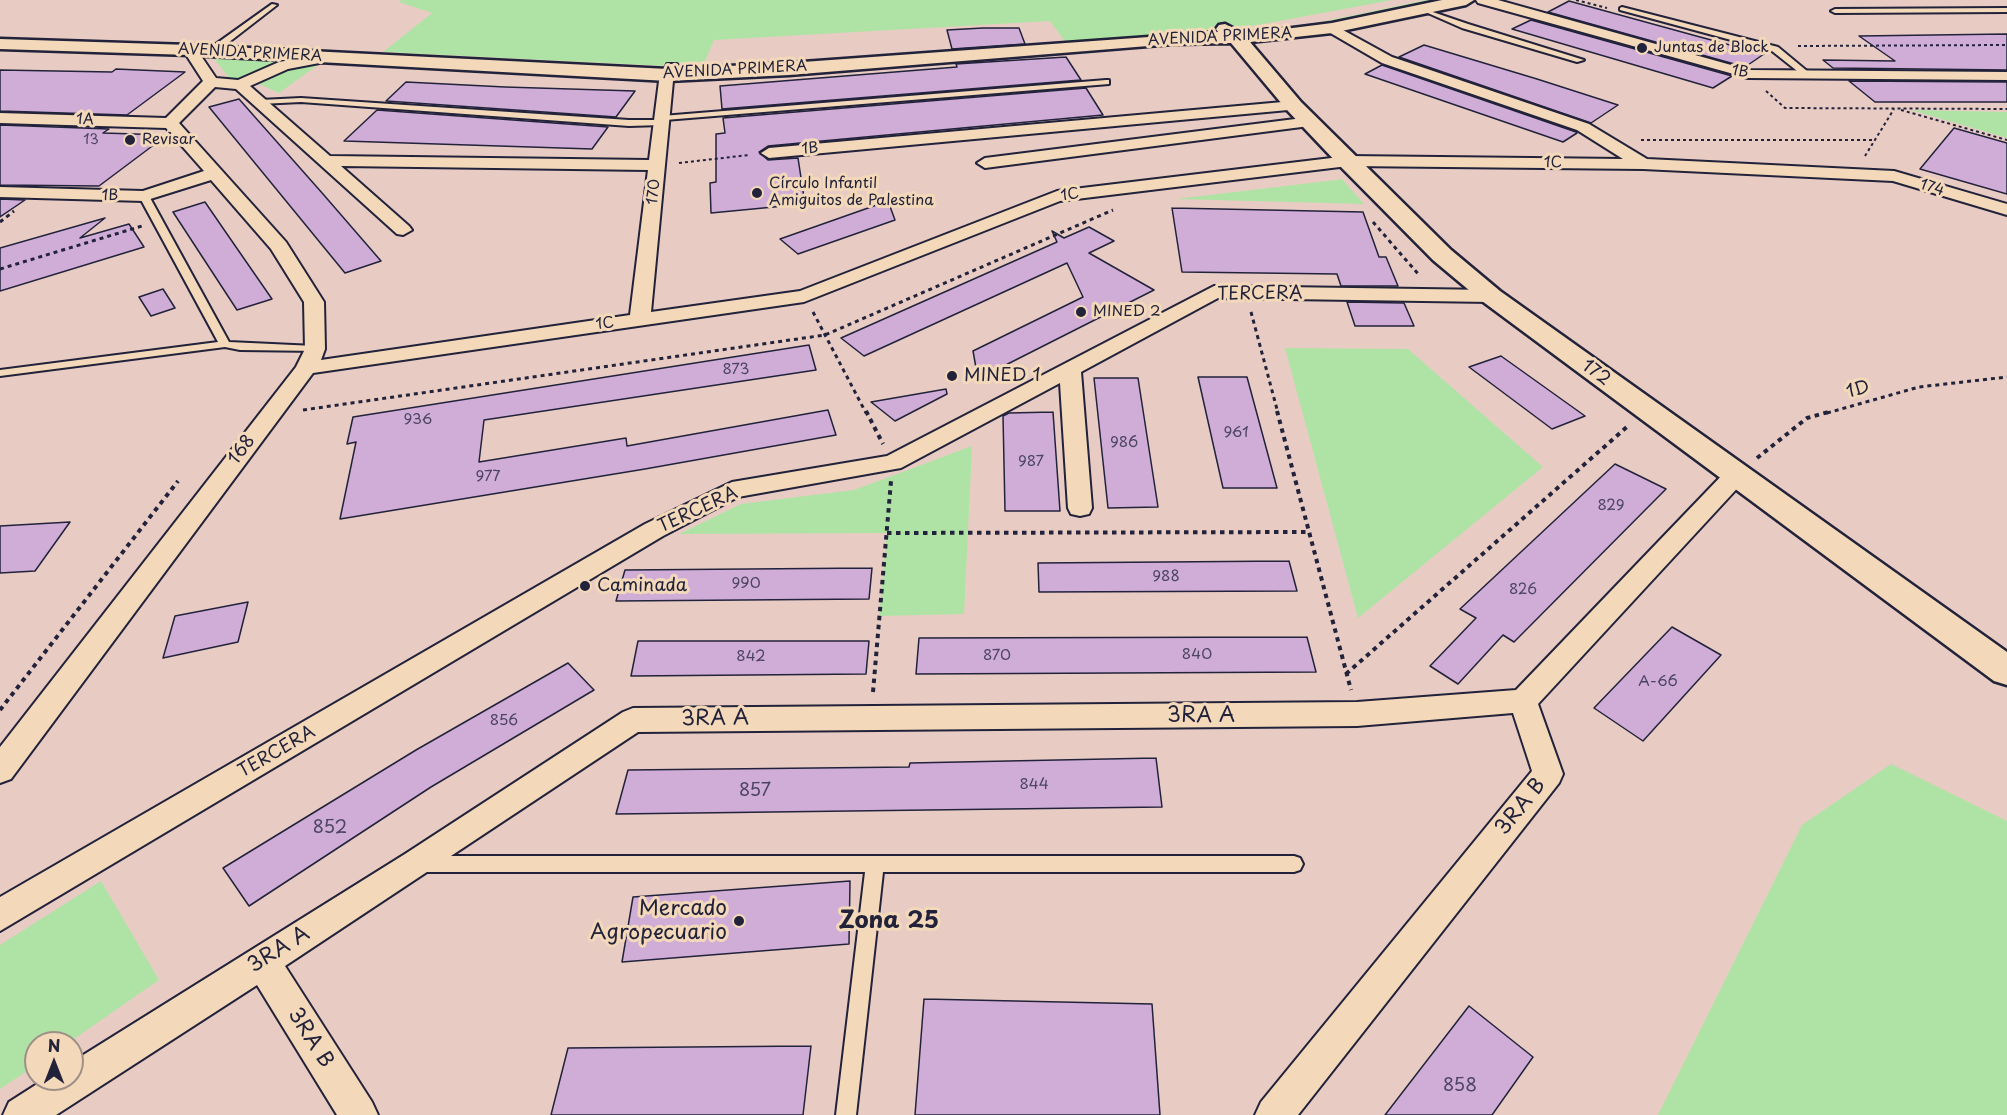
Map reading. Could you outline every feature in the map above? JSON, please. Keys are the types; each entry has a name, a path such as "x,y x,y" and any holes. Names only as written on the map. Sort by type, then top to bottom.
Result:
{"street":[{"name":"AVENIDA PRIMERA","path":"1231,34 1327,17 1466,0"},
{"name":"1B","path":"1483,0 1748,74 2007,76"},
{"name":"AVENIDA PRIMERA","path":"0,44 206,47 330,57 670,71 789,69 1332,28 1415,5"},
{"path":"1332,28 1387,60 1557,116 1608,140 1643,164"},
{"name":"172","path":"1231,34 1348,161 1442,255 1491,296 2007,671"},
{"name":"AVENIDA PRIMERA","path":"0,36 670,71"},
{"path":"206,47 211,82"},
{"path":"211,82 240,85 284,64 330,57"},
{"name":"170","path":"640,319 662,120 670,71"},
{"path":"211,82 170,123 279,246 314,302 310,358"},
{"path":"240,85 403,230"},
{"name":"1B","path":"769,153 1303,114"},
{"path":"985,163 1303,114"},
{"name":"1A","path":"0,118 170,123"},
{"path":"325,161 657,165"},
{"name":"1C","path":"310,358 640,319 804,296 1057,195 1348,161 1643,164 1855,174"},
{"name":"1B","path":"0,192 144,196 216,174"},
{"name":"174","path":"1855,174 1894,176 2007,210"},
{"name":"TERCERA","path":"0,915 654,530 732,490 893,463 1214,292 1491,296"},
{"name":"168","path":"0,770 310,358"},
{"path":"1070,369 1080,508"},
{"path":"1523,701 1736,476"},
{"name":"3RA A","path":"22,1115 416,864 633,720 1357,714 1523,701"},
{"name":"3RA B","path":"1274,1115 1548,774 1523,701"},
{"name":"3RA B","path":"262,961 359,1115"}],"lane":[{"path":"1974,0 2007,8"},
{"path":"206,47 274,5"},
{"path":"1415,5 1465,26 1580,60"},
{"path":"1835,10 2007,8"},
{"path":"1622,9 1775,49 1809,76"},
{"path":"260,102 300,100 629,123 1106,82"},
{"path":"144,196 225,344"},
{"path":"0,373 225,344 310,358"},
{"path":"416,864 1294,864"},
{"path":"846,1115 875,864"}],"path":[{"path":"1748,74 1785,108 2007,109"},
{"path":"1855,174 1894,108"},
{"path":"1894,108 2007,140"},
{"path":"1608,140 1875,140"},
{"path":"657,165 769,153"},
{"path":"0,268 158,222"},
{"path":"1246,292 1357,714"},
{"path":"804,296 893,463 871,718"},
{"name":"1D","path":"1736,476 1807,418 1919,387 2007,377"},
{"path":"1346,674 1646,410"},
{"path":"0,710 178,481"},
{"path":"887,533 1309,532"}],"green space":[{"path":"401,0 1392,0 1258,25 1066,43 1050,21 714,40 705,61 666,66 383,52 432,13 399,2"},
{"path":"1426,0 1443,0 1338,23 1263,33 1260,31 1321,22"},
{"path":"212,56 322,62 279,93 257,83 229,78"},
{"path":"1911,110 2007,112 2007,138"},
{"path":"1342,179 1364,204 1176,199 1336,180"},
{"path":"1285,348 1408,349 1543,467 1358,618"},
{"path":"972,446 964,614 879,616 887,533 679,534 741,504 854,490"},
{"path":"1891,764 2007,821 2007,1115 1658,1115 1802,825"},
{"path":"101,881 159,980 84,1032 24,1031 24,1073 0,1089 0,945"}],"building":[{"path":"1569,1 1764,54 1745,67 1548,12"},
{"path":"1531,20 1732,76 1713,88 1512,29"},
{"path":"1019,28 1025,44 952,49 947,30"},
{"path":"2007,34 2007,70 1833,68 1823,60 1895,61 1859,36"},
{"path":"1424,45 1618,105 1591,123 1399,57"},
{"path":"1066,57 1081,80 722,109 720,86 957,67 956,64"},
{"path":"1382,65 1577,133 1563,142 1365,74"},
{"path":"116,69 185,72 127,115 0,111 0,70 112,72"},
{"path":"1849,81 2007,82 2007,102 1875,102"},
{"path":"406,82 635,91 616,117 386,101"},
{"path":"1086,88 1103,115 768,146 759,152 768,160 798,158 805,204 711,213 710,183 716,182 716,134 725,133 723,118"},
{"path":"239,99 381,261 345,273 209,107"},
{"path":"377,110 608,127 592,149 344,141"},
{"path":"0,125 109,129 103,133 167,135 99,186 0,185"},
{"path":"1954,128 2007,143 2007,194 1920,169"},
{"path":"0,199 25,200 0,217"},
{"path":"888,201 895,220 798,254 780,239"},
{"path":"205,202 272,299 237,310 173,212"},
{"path":"1172,208 1363,212 1379,257 1386,257 1398,286 1341,286 1337,274 1182,272"},
{"path":"105,218 80,238 129,224 144,247 0,291 0,248"},
{"path":"1089,227 1114,241 1089,253 1154,290 978,379 973,351 1083,297 1067,263 864,356 841,338 1057,242 1052,231 1064,238"},
{"path":"163,289 175,308 151,316 139,297"},
{"path":"1347,302 1404,303 1414,326 1355,326"},
{"path":"809,345 816,370 484,420 479,462 626,438 627,446 828,410 836,435 340,519 356,442 347,444 353,417"},
{"path":"1501,356 1585,416 1552,429 1469,367"},
{"path":"1198,377 1247,377 1277,488 1223,488"},
{"path":"1094,378 1138,378 1158,507 1108,508"},
{"path":"946,389 947,394 895,421 871,402"},
{"path":"1053,412 1060,511 1005,511 1003,416 1009,413"},
{"path":"1615,464 1666,489 1514,642 1503,635 1458,684 1430,666 1476,618 1460,609"},
{"path":"70,522 35,571 0,573 0,526"},
{"path":"1289,561 1297,591 1039,592 1038,563"},
{"path":"872,568 869,599 616,601 625,570"},
{"path":"248,602 238,642 163,658 175,616"},
{"path":"1672,627 1721,655 1643,741 1594,708"},
{"path":"1307,637 1316,672 916,674 919,638"},
{"path":"638,641 869,641 866,674 631,676"},
{"path":"568,663 594,690 431,787 249,906 223,868 416,750"},
{"path":"1156,758 1162,807 616,814 628,770 909,767 910,763"},
{"name":"Mercado Agropecuario","path":"850,881 849,944 622,962 633,897"},
{"path":"924,999 1152,1004 1160,1115 915,1115"},
{"path":"1469,1006 1533,1057 1492,1115 1385,1115"},
{"path":"811,1046 803,1115 551,1115 568,1048"}],"place":[{"name":"Juntas de Block","path":"1642,48"},
{"name":"Revisar","path":"130,140"},
{"name":"Círculo Infantil Amiguitos de Palestina","path":"757,193"},
{"name":"MINED 2","path":"1081,312"},
{"name":"MINED 1","path":"952,376"},
{"name":"Caminada","path":"585,586"},
{"name":"Mercado Agropecuario","path":"739,921"}],"district":[{"name":"Zona 25","path":"889,921"}]}
